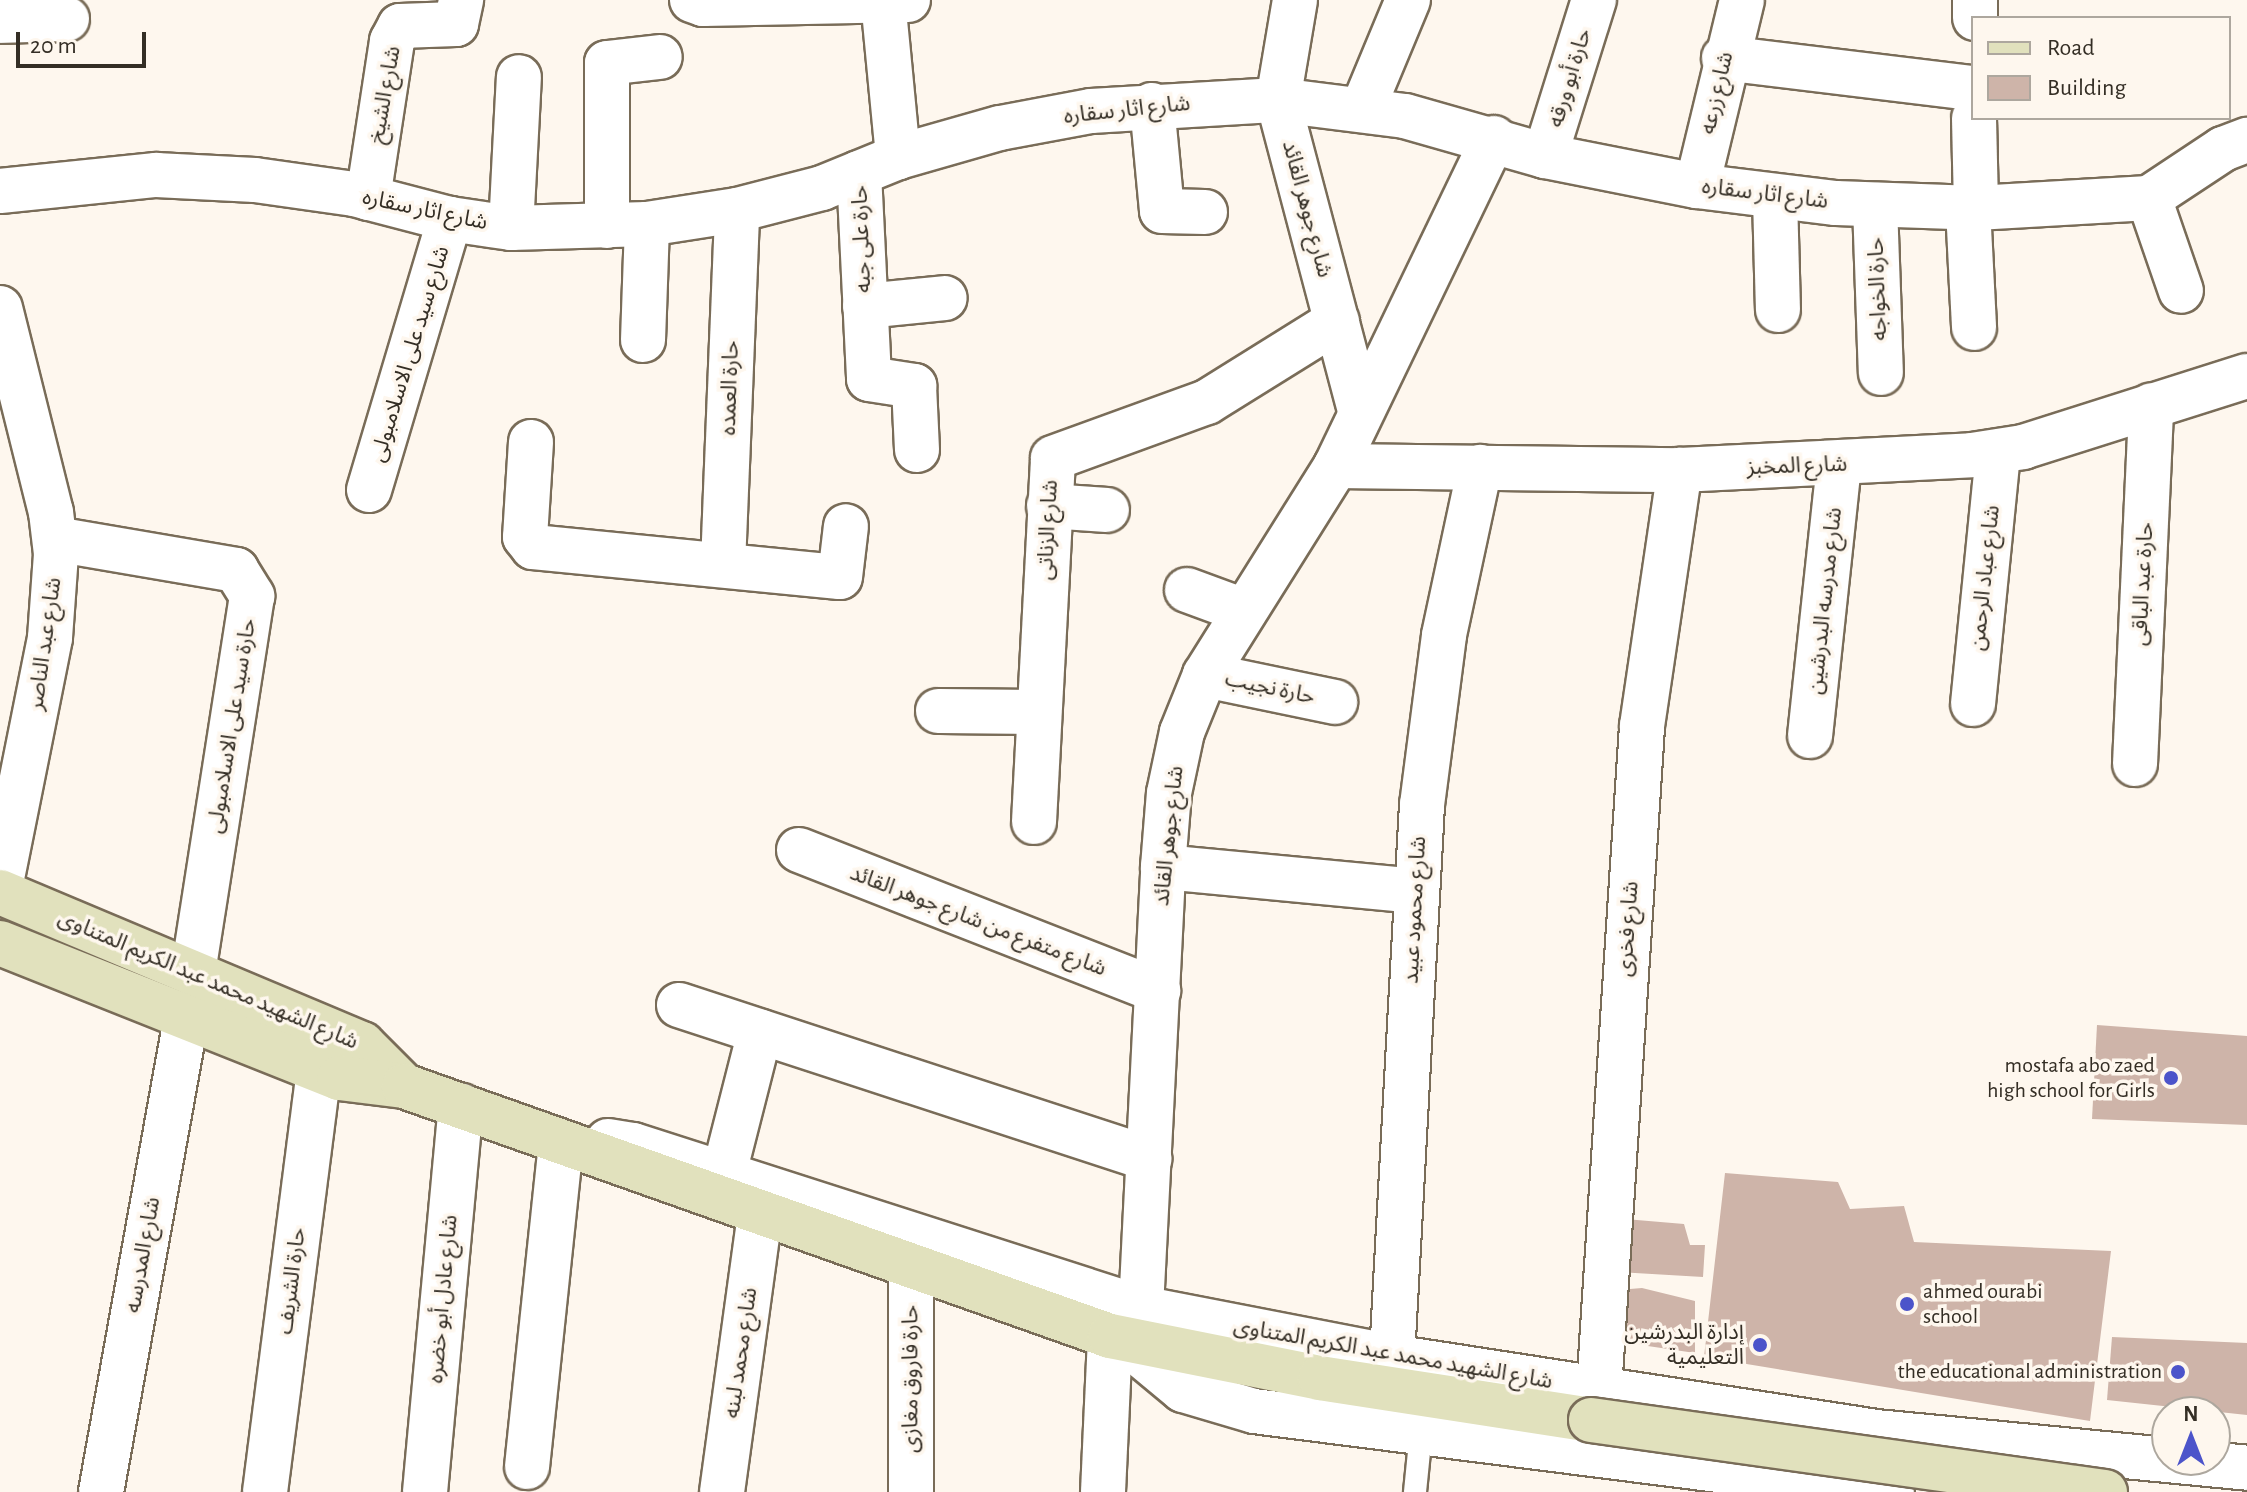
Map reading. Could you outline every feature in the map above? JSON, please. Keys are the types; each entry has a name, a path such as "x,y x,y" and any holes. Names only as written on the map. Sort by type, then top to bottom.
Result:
{"main road":[{"name":"شارع الشهيد محمد عبد الكريم المتناوى","path":"0,890 362,1044 404,1086"},
{"name":"شارع الشهيد محمد عبد الكريم المتناوى","path":"0,943 319,1070 361,1083 404,1086"},
{"path":"404,1086 911,1267 1125,1328 1320,1378 1595,1405 2105,1492"}],"street":[{"name":"شارع الشيخ","path":"368,198 392,41 400,26 456,24 461,0"},
{"path":"692,0 891,1"},
{"path":"1278,100 1295,0"},
{"path":"1363,108 1408,0"},
{"name":"حارة أبو ورقه","path":"1545,156 1594,0"},
{"name":"شارع زرعه","path":"1697,186 1724,58 1742,0"},
{"name":"حارة على جبه","path":"891,1 865,306 869,379 914,386 917,450"},
{"path":"0,21 67,19"},
{"path":"643,340 607,63 660,57"},
{"path":"1724,58 1971,88"},
{"path":"511,228 519,77"},
{"name":"شارع اثار سقاره","path":"0,191 156,175 255,180 368,198 450,219 511,228 627,225 737,210 1000,128 1152,105 1278,100 1363,108 1494,138 1545,156 1697,186 1775,197 1875,205 1972,208 2149,198 2246,138"},
{"name":"شارع جوهر القائد","path":"1278,100 1360,411"},
{"path":"1152,105 1162,211 1205,212"},
{"path":"1974,120 1974,328"},
{"name":"شارع جوهر القائد","path":"1103,1492 1149,1159 1163,867 1169,793 1182,732 1205,675 1336,466 1494,138"},
{"path":"1775,197 1778,310"},
{"path":"2149,198 2181,291"},
{"name":"حارة الخواجه","path":"1875,205 1881,373"},
{"name":"حارة العمده","path":"723,565 737,210"},
{"name":"شارع سيد على الاسلامبولى","path":"369,490 450,219"},
{"name":"حارة على جبه","path":"865,306 945,298"},
{"name":"شارع عبد الناصر","path":"0,308 55,539 50,638 0,890"},
{"name":"شارع الزناتى","path":"1034,822 1053,458 1207,402 1337,321"},
{"name":"شارع المخبز","path":"1336,466 1680,470 1839,465 1998,452 2247,376"},
{"name":"حارة عبد الباقى","path":"2135,764 2151,405"},
{"path":"531,442 529,546 840,577 846,526"},
{"name":"شارع عباد الرحمن","path":"1973,704 1998,452"},
{"name":"شارع مدرسه البدرشين","path":"1810,736 1839,465"},
{"name":"شارع محمود عبيد","path":"1392,1357 1416,891 1431,720 1480,467"},
{"name":"شارع فخرى","path":"1595,1405 1642,726 1680,470"},
{"path":"1049,506 1107,510"},
{"name":"حارة سيد على الاسلامبولى","path":"55,539 236,570 252,596 193,973"},
{"path":"1187,590 1244,611"},
{"name":"حارة نجيب","path":"1205,675 1335,702"},
{"path":"938,711 1039,712"},
{"name":"شارع متفرع من شارع جوهر القائد","path":"799,850 1158,991"},
{"path":"1163,867 1416,891"},
{"path":"679,1005 1149,1159"},
{"name":"شارع المدرسه","path":"101,1492 186,1018"},
{"path":"724,1173 760,1032"},
{"name":"حارة الشريف","path":"265,1492 319,1070"},
{"name":"شارع عادل أبو خضره","path":"425,1492 461,1106"},
{"path":"527,1467 561,1143"},
{"name":"شارع الشهيد محمد عبد الكريم المتناوى","path":"561,1143 633,1145 724,1173 1125,1328 1392,1357 1595,1405 2247,1468"},
{"name":"شارع محمد لبنه","path":"722,1492 760,1214"},
{"name":"حارة فاروق مغازى","path":"911,1267 911,1492"},
{"name":"شارع الشهيد محمد عبد الكريم المتناوى","path":"1125,1328 1183,1390 1227,1404 1421,1432 1678,1477 1878,1491"},
{"path":"1876,1432 1878,1491"}],"lane":[{"path":"1415,1492 1421,1432"}],"building":[{"name":"mostafa abo zaed high school for Girls","path":"2097,1025 2247,1036 2247,1125 2092,1119"},
{"name":"ahmed ourabi school","path":"1725,1173 1838,1182 1850,1209 1904,1206 1914,1242 2111,1251 2090,1421 1704,1357"},
{"path":"1625,1219 1684,1224 1690,1245 1705,1245 1703,1277 1618,1272"},
{"path":"1642,1288 1695,1301 1695,1353 1614,1341 1618,1290"},
{"name":"the educational administration","path":"2112,1337 2247,1343 2247,1415 2231,1413 2231,1396 2151,1396 2151,1405 2107,1400"}],"place":[{"name":"mostafa abo zaed high school for Girls","path":"2171,1078"},
{"name":"ahmed ourabi school","path":"1907,1304"},
{"name":"إدارة البدرشين التعليمية","path":"1760,1345"},
{"name":"the educational administration","path":"2178,1372"}]}
